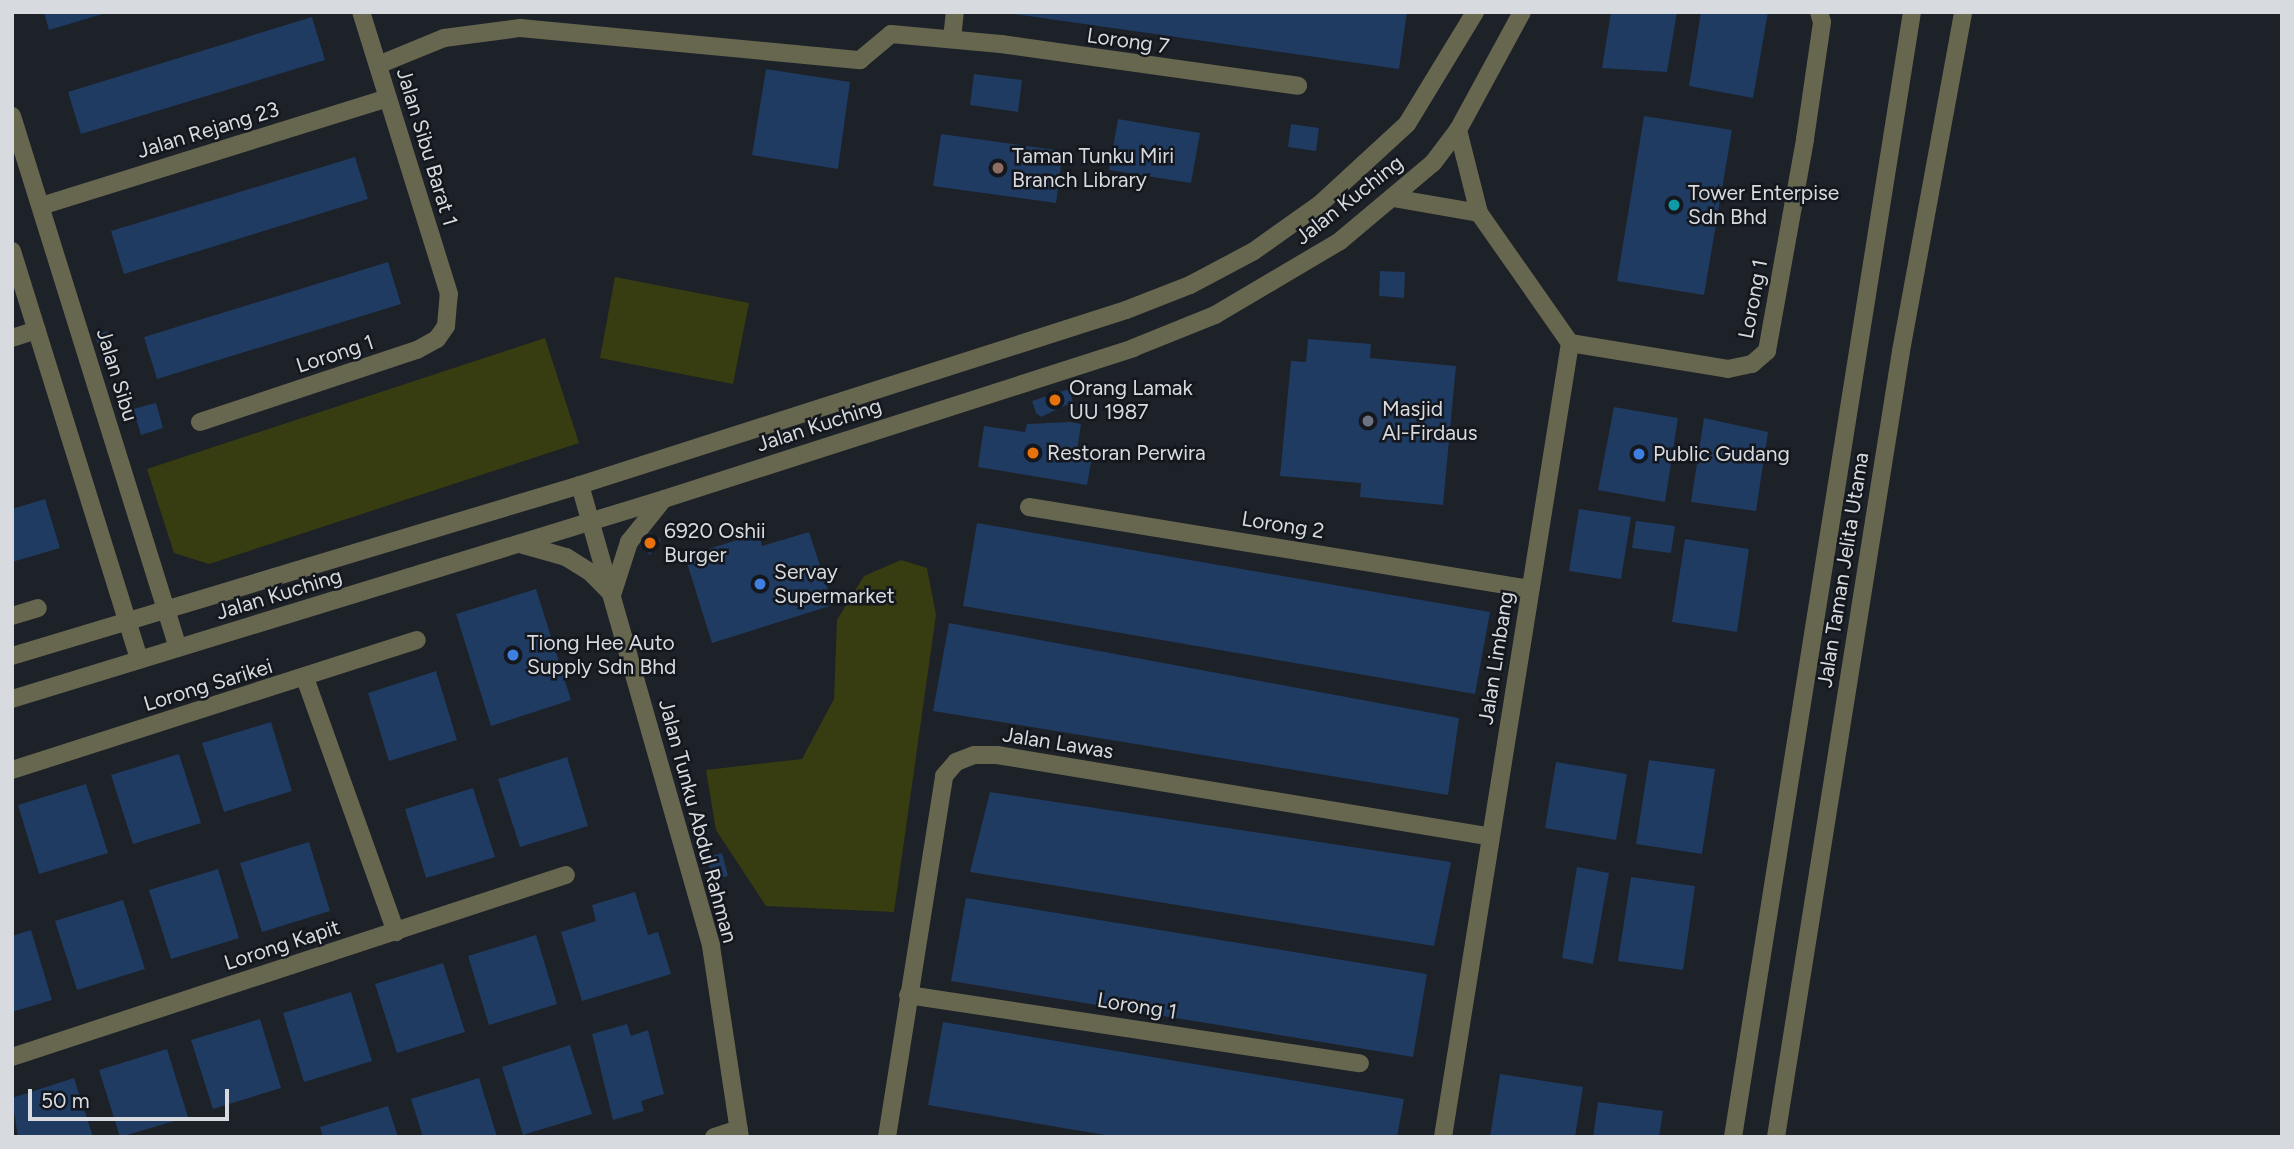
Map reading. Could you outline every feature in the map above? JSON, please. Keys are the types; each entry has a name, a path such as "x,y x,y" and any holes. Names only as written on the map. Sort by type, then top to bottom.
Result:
{"street":[{"name":"Jalan Sibu Barat 1","path":"361,12 449,294"},
{"path":"952,40 955,12"},
{"name":"Jalan Kuching","path":"12,656 580,485 1126,310 1190,285 1254,251 1320,204 1407,124 1475,12"},
{"name":"Jalan Kuching","path":"12,699 664,499 1133,348 1215,315 1339,241 1433,163 1458,130 1522,12"},
{"name":"Lorong 1","path":"1570,343 1728,369 1752,364 1768,351 1805,139 1822,22 1819,12"},
{"name":"Jalan Taman Jelita Utama","path":"1733,1137 1912,12"},
{"name":"Jalan Taman Jelita Utama","path":"1776,1137 1901,351 1963,12"},
{"name":"Lorong 7","path":"378,65 444,38 520,28 860,60 891,34 1298,86"},
{"name":"Jalan Rejang 23","path":"41,206 388,98"},
{"name":"Jalan Sibu","path":"12,116 178,648"},
{"path":"1458,130 1479,213 1570,343"},
{"path":"1393,198 1479,213"},
{"path":"12,251 139,660"},
{"name":"Lorong 1","path":"200,422 417,350 436,339 446,326 449,294"},
{"path":"12,338 37,330"},
{"name":"Jalan Limbang","path":"1443,1137 1570,343"},
{"name":"Jalan Tunku Abdul Rahman","path":"580,485 711,946 740,1133"},
{"path":"517,543 566,557 590,572 612,595 629,541 664,499"},
{"name":"Lorong 2","path":"1029,507 1530,589"},
{"path":"12,616 38,608"},
{"name":"Lorong Sarikei","path":"12,770 305,678 416,640"},
{"path":"305,678 396,932"},
{"name":"Jalan Lawas","path":"887,1137 944,776 956,762 974,755 998,755 1490,837"},
{"name":"Lorong Kapit","path":"12,1057 566,876"},
{"name":"Lorong 1","path":"908,995 1360,1063"},
{"path":"715,1137 740,1133"}],"green space":[{"path":"615,277 749,303 733,384 600,358"},
{"path":"545,338 579,443 209,564 174,553 147,469"},
{"path":"901,560 927,568 936,615 894,912 766,906 716,830 706,770 802,759 834,699 837,620 864,576"}],"building":[{"path":"44,12 106,12 106,13 49,30"},
{"path":"1001,12 1407,12 1399,69"},
{"path":"1611,12 1677,12 1667,72 1602,68"},
{"path":"1701,12 1768,12 1753,98 1689,86"},
{"path":"312,17 325,60 81,134 68,92"},
{"path":"766,69 850,82 838,169 752,155"},
{"path":"974,74 1022,80 1018,112 970,105"},
{"name":"Tower Enterpise Sdn Bhd","path":"1644,116 1732,130 1704,295 1617,281"},
{"path":"1118,119 1200,133 1191,183 1109,170"},
{"path":"1291,124 1319,128 1316,151 1288,147"},
{"name":"Taman Tunku Miri Branch Library","path":"941,134 1063,151 1056,203 933,186"},
{"path":"355,157 368,199 124,274 111,231"},
{"path":"388,262 401,304 157,379 144,337"},
{"path":"1380,271 1405,272 1404,298 1379,296"},
{"path":"108,331 118,361 104,365 95,335"},
{"name":"Masjid Al-Firdaus","path":"1308,339 1371,344 1370,358 1456,366 1443,505 1360,497 1361,483 1280,476 1291,361 1306,362"},
{"path":"1069,389 1073,402 1041,417 1036,413 1032,401"},
{"path":"156,403 163,428 141,435 133,409"},
{"name":"Public Gudang","path":"1614,407 1678,418 1665,502 1598,490"},
{"path":"1704,418 1768,432 1756,511 1691,502"},
{"name":"Restoran Perwira","path":"1027,424 1081,424 1077,450 1092,457 1087,485 978,467 984,426 1025,432"},
{"path":"45,499 60,548 12,562 12,509"},
{"path":"1579,509 1631,517 1621,579 1569,571"},
{"path":"1636,521 1675,526 1671,553 1632,548"},
{"path":"977,523 1490,612 1475,694 963,606"},
{"name":"6920 Oshii Burger","path":"650,532 661,540 650,555 640,546"},
{"name":"Servay Supermarket","path":"809,532 833,605 712,643 687,563 690,555 759,533 762,546"},
{"path":"1685,539 1749,549 1737,632 1672,622"},
{"name":"Tiong Hee Auto Supply Sdn Bhd","path":"536,589 571,700 491,726 456,614"},
{"path":"949,623 1459,718 1448,795 933,711"},
{"path":"436,671 457,740 389,761 368,693"},
{"path":"271,722 292,791 224,812 202,743"},
{"path":"179,754 201,823 133,844 111,775"},
{"path":"567,757 588,826 520,847 498,779"},
{"path":"1649,760 1715,769 1702,854 1636,844"},
{"path":"1556,762 1627,774 1616,840 1545,828"},
{"path":"86,784 108,853 39,874 18,805"},
{"path":"473,788 495,857 426,878 405,809"},
{"path":"990,792 1451,862 1434,946 970,872"},
{"path":"309,842 330,911 262,932 240,863"},
{"path":"722,853 728,876 712,880 707,857"},
{"path":"1577,867 1609,873 1593,964 1562,958"},
{"path":"218,869 239,938 171,959 149,890"},
{"path":"1631,877 1695,886 1683,970 1618,961"},
{"path":"635,892 648,935 658,932 671,974 582,1001 561,932 596,921 592,905"},
{"path":"966,898 1427,974 1413,1057 951,981"},
{"path":"123,900 145,969 77,990 55,921"},
{"path":"31,930 52,1000 12,1012 12,936"},
{"path":"536,935 557,1004 489,1025 468,956"},
{"path":"443,963 465,1032 397,1053 375,984"},
{"path":"351,992 372,1061 304,1082 283,1013"},
{"path":"260,1019 281,1088 213,1109 191,1040"},
{"path":"943,1022 1404,1099 1397,1137 1117,1137 928,1105"},
{"path":"627,1024 631,1036 648,1030 664,1094 641,1101 644,1111 613,1120 592,1034"},
{"path":"570,1045 592,1114 523,1135 502,1067"},
{"path":"167,1049 188,1117 120,1137 99,1070"},
{"path":"1500,1074 1583,1087 1575,1137 1490,1137"},
{"path":"74,1078 93,1137 18,1137 12,1098"},
{"path":"479,1078 497,1137 423,1137 411,1099"},
{"path":"1598,1102 1663,1111 1659,1137 1593,1137"},
{"path":"388,1106 398,1137 323,1137 320,1127"}],"place":[{"name":"Taman Tunku Miri Branch Library","path":"998,168"},
{"name":"Tower Enterpise Sdn Bhd","path":"1674,205"},
{"name":"Orang Lamak UU 1987","path":"1055,400"},
{"name":"Masjid Al-Firdaus","path":"1368,421"},
{"name":"Restoran Perwira","path":"1033,453"},
{"name":"Public Gudang","path":"1639,454"},
{"name":"6920 Oshii Burger","path":"650,543"},
{"name":"Servay Supermarket","path":"760,584"},
{"name":"Tiong Hee Auto Supply Sdn Bhd","path":"513,655"}]}
